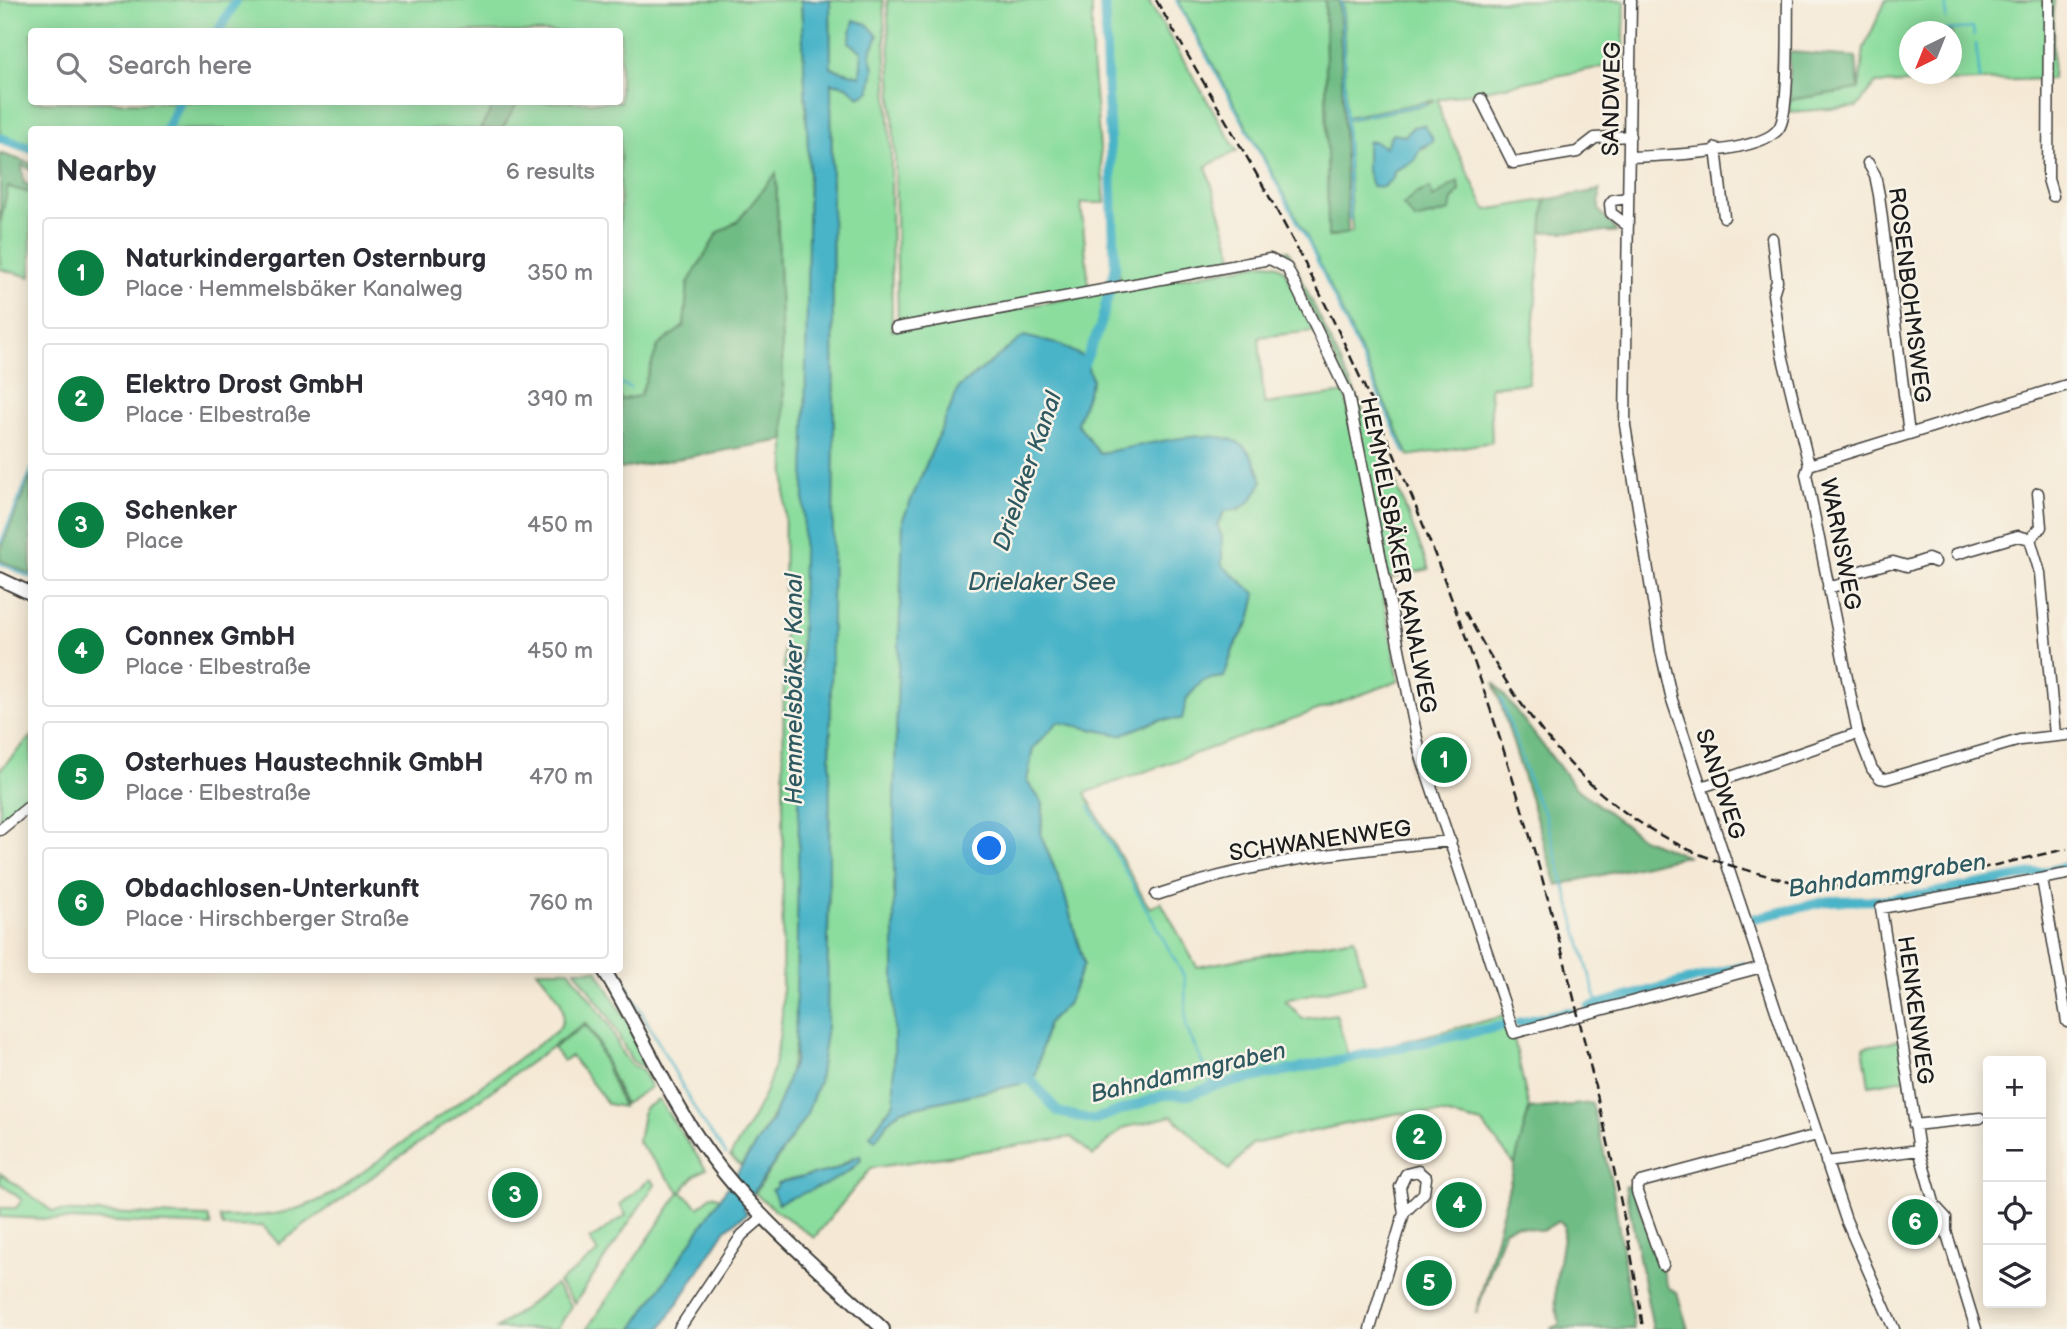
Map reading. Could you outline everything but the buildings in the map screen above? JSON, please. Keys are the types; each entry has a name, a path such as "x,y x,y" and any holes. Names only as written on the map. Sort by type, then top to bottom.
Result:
{"main road":[{"path":"0,579 28,592"},
{"path":"606,973 687,1119 730,1181 883,1329"}],"street":[{"name":"SANDWEG","path":"1631,0 1623,378 1627,447 1661,652 1672,700 1817,1136 1856,1246 1894,1329"},
{"path":"1629,157 1703,155 1716,148 1754,144 1770,138 1779,128 1787,106 1788,0"},
{"path":"2049,0 2048,178 2053,195"},
{"path":"1481,99 1513,163 1577,152 1595,138 1630,136"},
{"path":"1716,148 1724,217"},
{"name":"ROSENBOHMSWEG","path":"1868,163 1875,175 1879,195 1909,434"},
{"path":"1628,198 1613,200 1610,204 1611,212 1628,226"},
{"path":"1772,238 1777,281 1773,294 1783,354 1809,466"},
{"name":"HEMMELSBÄKER KANALWEG","path":"896,328 1120,289 1270,259 1287,268 1348,395 1417,740 1514,1033 1762,967"},
{"name":"WARNSWEG","path":"2055,735 2020,740 1886,779 1880,778 1872,769 1858,733 1806,474 1809,466 2067,385"},
{"path":"2030,539 2041,527 2038,492"},
{"path":"1956,554 2018,536 2030,539"},
{"path":"2030,539 2040,573 2055,735 2067,735"},
{"path":"1828,588 1842,584 1849,573 1893,562 1907,566 1928,559 1935,562"},
{"path":"1702,788 1858,733"},
{"path":"0,830 28,807"},
{"name":"SCHWANENWEG","path":"1156,895 1212,876 1260,864 1338,852 1451,841"},
{"path":"2067,874 2042,879 2067,1022"},
{"name":"HENKENWEG","path":"1976,1329 1946,1231 1946,1218 1935,1206 1919,1150 1881,908 2042,879"},
{"path":"1914,1125 1979,1118"},
{"path":"1662,1265 1637,1192 1637,1186 1641,1182 1817,1136"},
{"path":"1826,1162 1919,1150"},
{"path":"1370,1329 1404,1213"},
{"path":"679,1329 742,1235 764,1216"}],"green space":[{"path":"0,0 801,0 809,170 798,1016 792,1061 782,1096 741,1166 730,1156 752,1120 772,1073 782,1014 785,440 776,174 738,221 718,233 688,283 684,326 658,346 640,396 623,399 623,126 504,126 516,105 623,105 623,28 28,28 28,105 494,105 482,126 28,126 28,145 0,134"},
{"path":"830,0 883,0 891,157 892,331 1264,263 1275,264 1284,270 1315,331 1259,337 1264,404 1345,393 1399,681 1085,793 1144,899 1150,908 1161,902 1197,967 1354,938 1365,982 1285,1000 1303,1019 1336,1014 1348,1055 1509,1015 1529,1109 1515,1165 1482,1123 1444,1114 1399,1113 1252,1144 1229,1170 1172,1116 1123,1128 1093,1156 1072,1137 871,1168 814,1238 755,1193 806,1116 819,1081 827,1025 834,440 831,83 847,86 874,68 870,54 877,36 862,52 860,76 831,68","holes":["1085,358 1092,380 1077,423 1099,453 1202,436 1240,510 1225,511 1217,525 1222,537 1222,565 1250,621 1234,647 1224,676 1203,679 1187,698 1181,719 1159,720 1120,735 1058,722 1033,748 1027,781 1043,804 1041,836 1062,886 1084,964 1068,1003 1047,1024 1036,1074 1020,1084 902,1110 891,1118 875,1140 870,1135 894,1102","853,1157 853,1169 778,1202 777,1183 834,1170"]},
{"path":"887,0 1092,0 1092,60 1105,203 1081,203 1089,289 898,326 895,157"},
{"path":"1106,0 1148,0 1237,151 1206,166 1235,263 1119,283"},
{"path":"1178,0 1325,0 1329,237 1352,232 1346,120 1426,105 1435,100 1346,117 1343,2 1625,0 1623,63 1438,99 1442,119 1486,210 1545,200 1528,383 1490,387 1492,442 1409,456 1309,241","holes":["1423,125 1432,137 1427,146 1416,153 1414,161 1394,171 1373,141 1385,147 1392,134 1405,136 1413,127"]},
{"path":"1325,0 1339,0 1348,233 1328,237"},
{"path":"1886,0 2054,0 2052,79 1962,82 1962,21 1899,21 1899,83 1875,84 1857,107 1790,112 1789,100 1859,89 1864,48"},
{"path":"1789,52 1856,57 1859,89 1789,100"},
{"path":"494,105 516,105 504,126 482,126"},
{"path":"0,153 28,163 28,168 22,165 28,192 8,187 0,223"},
{"path":"776,173 785,440 623,468 623,399 640,396 658,346 684,326 688,283 718,233 738,221"},
{"path":"1458,181 1459,192 1452,200 1450,211 1415,220 1403,205 1415,194 1430,188 1433,198"},
{"path":"8,186 28,192 28,276 0,269 0,223"},
{"path":"1600,190 1599,210 1617,232 1542,232 1545,200"},
{"path":"1288,250 1389,466 1429,569 1386,579 1355,402 1292,267 1272,255"},
{"path":"28,482 28,574 0,560 0,551"},
{"path":"1494,682 1575,787 1642,838 1686,856 1557,885"},
{"path":"28,739 28,797 0,823 0,770"},
{"path":"539,973 571,973 608,1023 622,1053 629,1063 642,1071 651,1087 624,1104 597,1040 585,1023 279,1244 263,1226 223,1227 220,1217 278,1213 305,1206 334,1193 558,1030 563,1013 554,991"},
{"path":"577,973 599,973 629,1025 653,1081 643,1067 631,1060 609,1017"},
{"path":"585,1025 596,1042 623,1107 608,1104 571,1056 563,1061 553,1048"},
{"path":"1900,1040 1906,1079 1869,1085 1863,1047"},
{"path":"659,1100 706,1169 694,1176 681,1192 699,1207 712,1195 721,1198 633,1329 587,1329 680,1192 638,1142 644,1108"},
{"path":"1592,1103 1613,1189 1634,1329 1550,1329 1560,1324 1555,1287 1564,1225 1559,1221 1542,1231 1516,1225 1504,1230 1476,1314 1529,1109"},
{"path":"0,1173 52,1211 208,1217 211,1226 0,1217 0,1208 16,1208 22,1200 0,1183"},
{"path":"650,1179 655,1184 575,1303 558,1283 598,1253 590,1240 626,1215 620,1205"},
{"path":"1625,1186 1632,1186 1668,1287 1677,1293 1688,1329 1653,1329"},
{"path":"555,1285 572,1306 557,1329 496,1329"}],"water":[{"path":"801,0 830,0 831,68 860,76 862,52 849,42 854,20 867,24 878,36 870,54 874,68 870,91 859,97 847,86 831,83 834,440 827,1025 819,1081 806,1116 743,1208 747,1213 726,1229 661,1329 633,1329 772,1120 795,1059 809,170"},
{"path":"1424,125 1433,142 1421,147 1414,161 1394,171 1393,178 1383,187 1372,186 1367,171 1367,142 1373,141 1385,147 1392,134 1405,136 1413,127"},
{"name":"Drielaker See","path":"1024,336 1061,345 1085,358 1092,380 1077,423 1099,453 1203,436 1232,440 1249,452 1262,482 1248,503 1239,509 1225,511 1217,525 1222,537 1222,565 1256,594 1250,621 1234,647 1224,677 1203,680 1187,698 1182,719 1159,720 1120,735 1058,722 1033,748 1027,781 1043,804 1041,836 1062,886 1084,964 1068,1003 1047,1024 1036,1074 1031,1080 902,1110 891,1118 875,1140 870,1136 894,1102 894,796 903,519 959,387"},
{"path":"860,1155 861,1160 843,1175 778,1203 772,1190 777,1187 777,1183 834,1170"}],"waterway":[{"path":"220,28 236,0"},
{"name":"Drielaker Kanal","path":"1082,368 1100,327 1115,268 1104,0"},
{"path":"1176,0 1309,243 1405,453"},
{"path":"1341,0 1350,219"},
{"path":"1946,0 1946,19"},
{"path":"1962,29 1973,28 1974,35"},
{"path":"1976,44 1980,79"},
{"path":"1346,119 1425,104"},
{"path":"168,126 178,105"},
{"path":"0,138 28,148"},
{"path":"623,384 630,388"},
{"path":"0,544 28,478"},
{"path":"0,563 28,576"},
{"path":"1501,698 1535,797 1544,812 1598,1005"},
{"path":"1089,806 1185,978 1186,1027 1213,1086"},
{"name":"Bahndammgraben","path":"1755,918 1828,901 1885,900 1923,895 2067,867"},
{"name":"Bahndammgraben","path":"1589,1007 1742,966"},
{"path":"624,980 700,1118 726,1154"},
{"name":"Bahndammgraben","path":"1519,1023 1569,1012"},
{"name":"Bahndammgraben","path":"1021,1079 1031,1080 1058,1112 1093,1120 1164,1095 1189,1095 1213,1086 1507,1025"}],"railway":[{"path":"1156,0 1275,207 1339,333 1426,532 1464,633 1531,839 1560,943 1618,1188 1643,1329"},
{"path":"1465,611 1518,699 1548,739 1581,775 1617,807 1658,834 1703,856 1804,884 1851,887 1945,876 2067,849"}],"place":[{"name":"Naturkindergarten Osternburg","path":"1444,760"},
{"name":"Elektro Drost GmbH","path":"1419,1137"},
{"name":"Schenker","path":"515,1195"},
{"name":"Connex GmbH","path":"1459,1205"},
{"name":"Obdachlosen-Unterkunft","path":"1915,1222"},
{"name":"Osterhues Haustechnik GmbH","path":"1429,1283"}],"water label":[{"name":"Hemmelsbäker Kanal","path":"794,689"}]}
